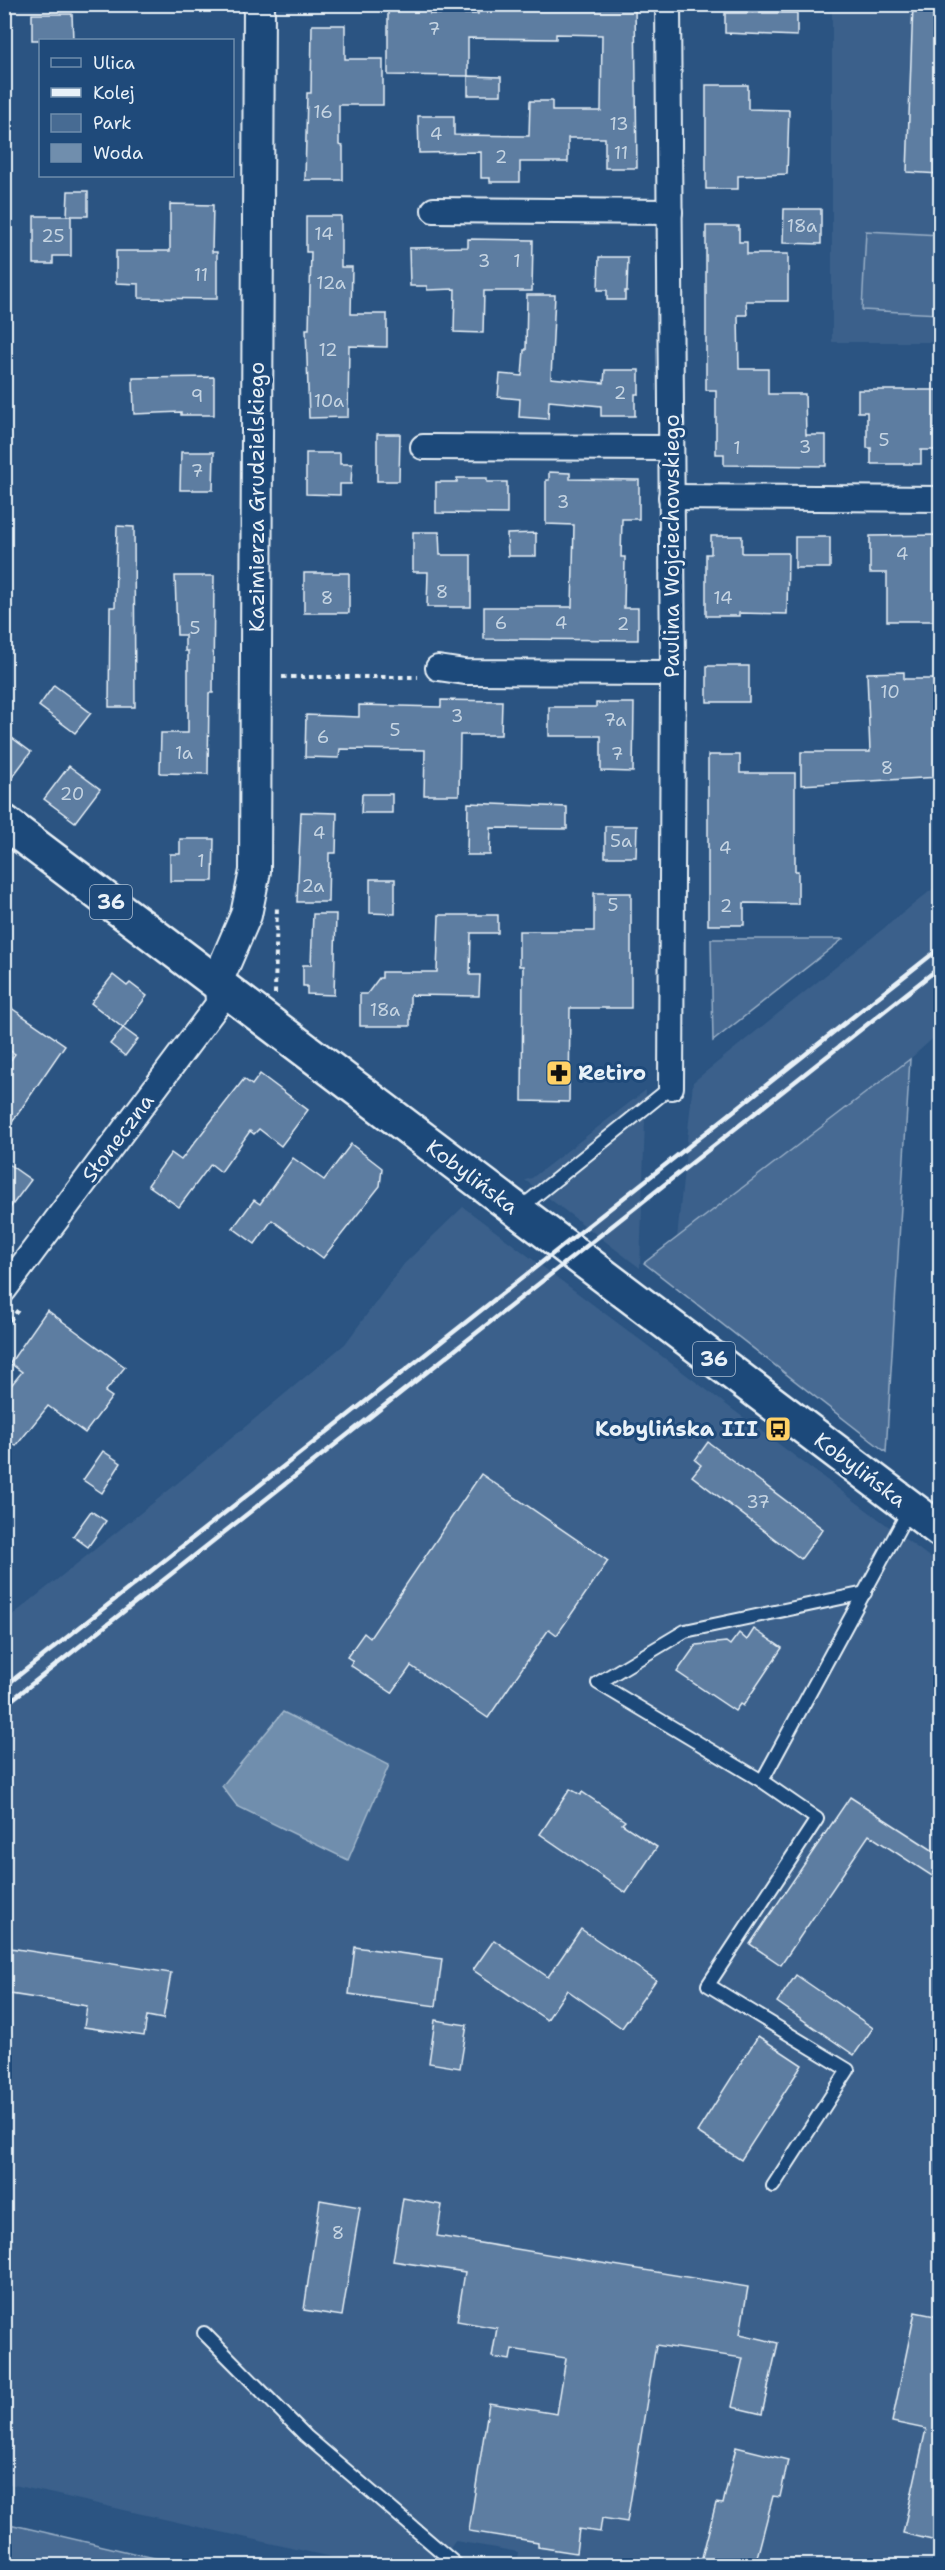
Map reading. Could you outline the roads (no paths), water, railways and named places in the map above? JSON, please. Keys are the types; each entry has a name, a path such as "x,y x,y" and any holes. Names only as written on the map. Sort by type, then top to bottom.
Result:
{"main road":[{"name":"Kobylińska","path":"4,822 940,1530"}],"street":[{"name":"Kazimierza Grudzielskiego","path":"217,982 246,915 255,872 259,4"},
{"name":"Paulina Wojciechowskiego","path":"668,4 673,673 671,1087"},
{"path":"434,210 670,212"},
{"path":"423,447 671,448"},
{"path":"671,497 940,499"},
{"path":"438,668 465,672 673,673"},
{"name":"Słoneczna","path":"14,1297 218,1004 217,982"}],"lane":[{"path":"517,1211 671,1087"},
{"path":"762,1782 911,1507"},
{"path":"773,2186 848,2070 708,1985 817,1819 762,1782 598,1683 685,1631 865,1593"},
{"path":"204,2333 306,2436 458,2565"}],"water":[{"path":"283,1712 389,1765 348,1860 237,1806 222,1786"}],"railway":[{"path":"4,1687 940,948"},
{"path":"4,1706 940,967"}],"place":[{"name":"Retiro","path":"559,1073"},
{"name":"Kobylińska III","path":"778,1429"}]}
